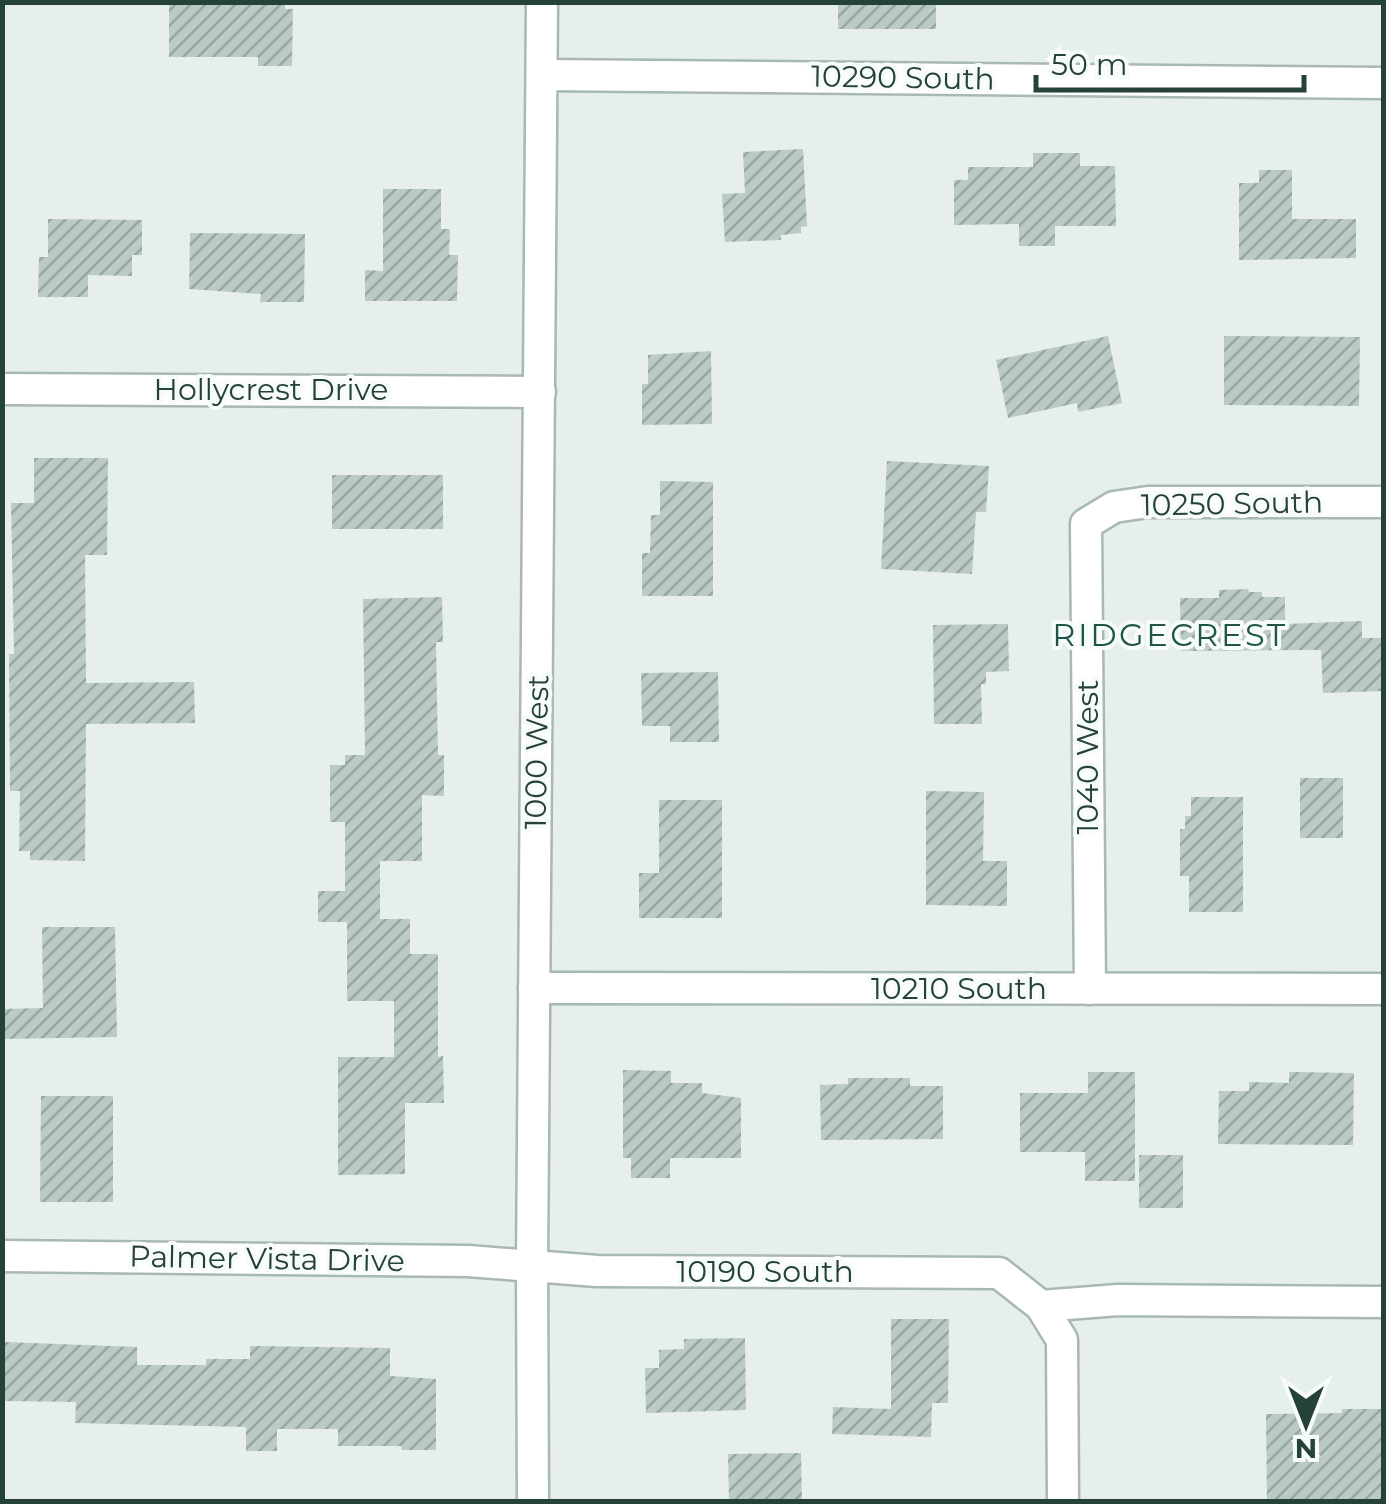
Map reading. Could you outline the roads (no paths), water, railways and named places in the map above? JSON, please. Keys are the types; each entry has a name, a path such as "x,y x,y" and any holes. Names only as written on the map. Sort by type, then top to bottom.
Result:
{"street":[{"name":"1000 West","path":"533,1502 542,2"},
{"name":"10290 South","path":"542,75 1384,83"},
{"name":"Hollycrest Drive","path":"2,388 540,392"},
{"name":"10250 South","path":"1086,524 1114,507 1148,502 1384,502"},
{"name":"1040 West","path":"1086,524 1090,989"},
{"name":"10210 South","path":"534,988 1384,989"},
{"name":"Palmer Vista Drive","path":"2,1256 532,1265"},
{"name":"10190 South","path":"532,1265 597,1270 999,1273 1041,1306"},
{"path":"1063,1502 1062,1340 1041,1306 1118,1300 1384,1302"}],"district":[{"name":"RIDGECREST","path":"1170,635"}]}
